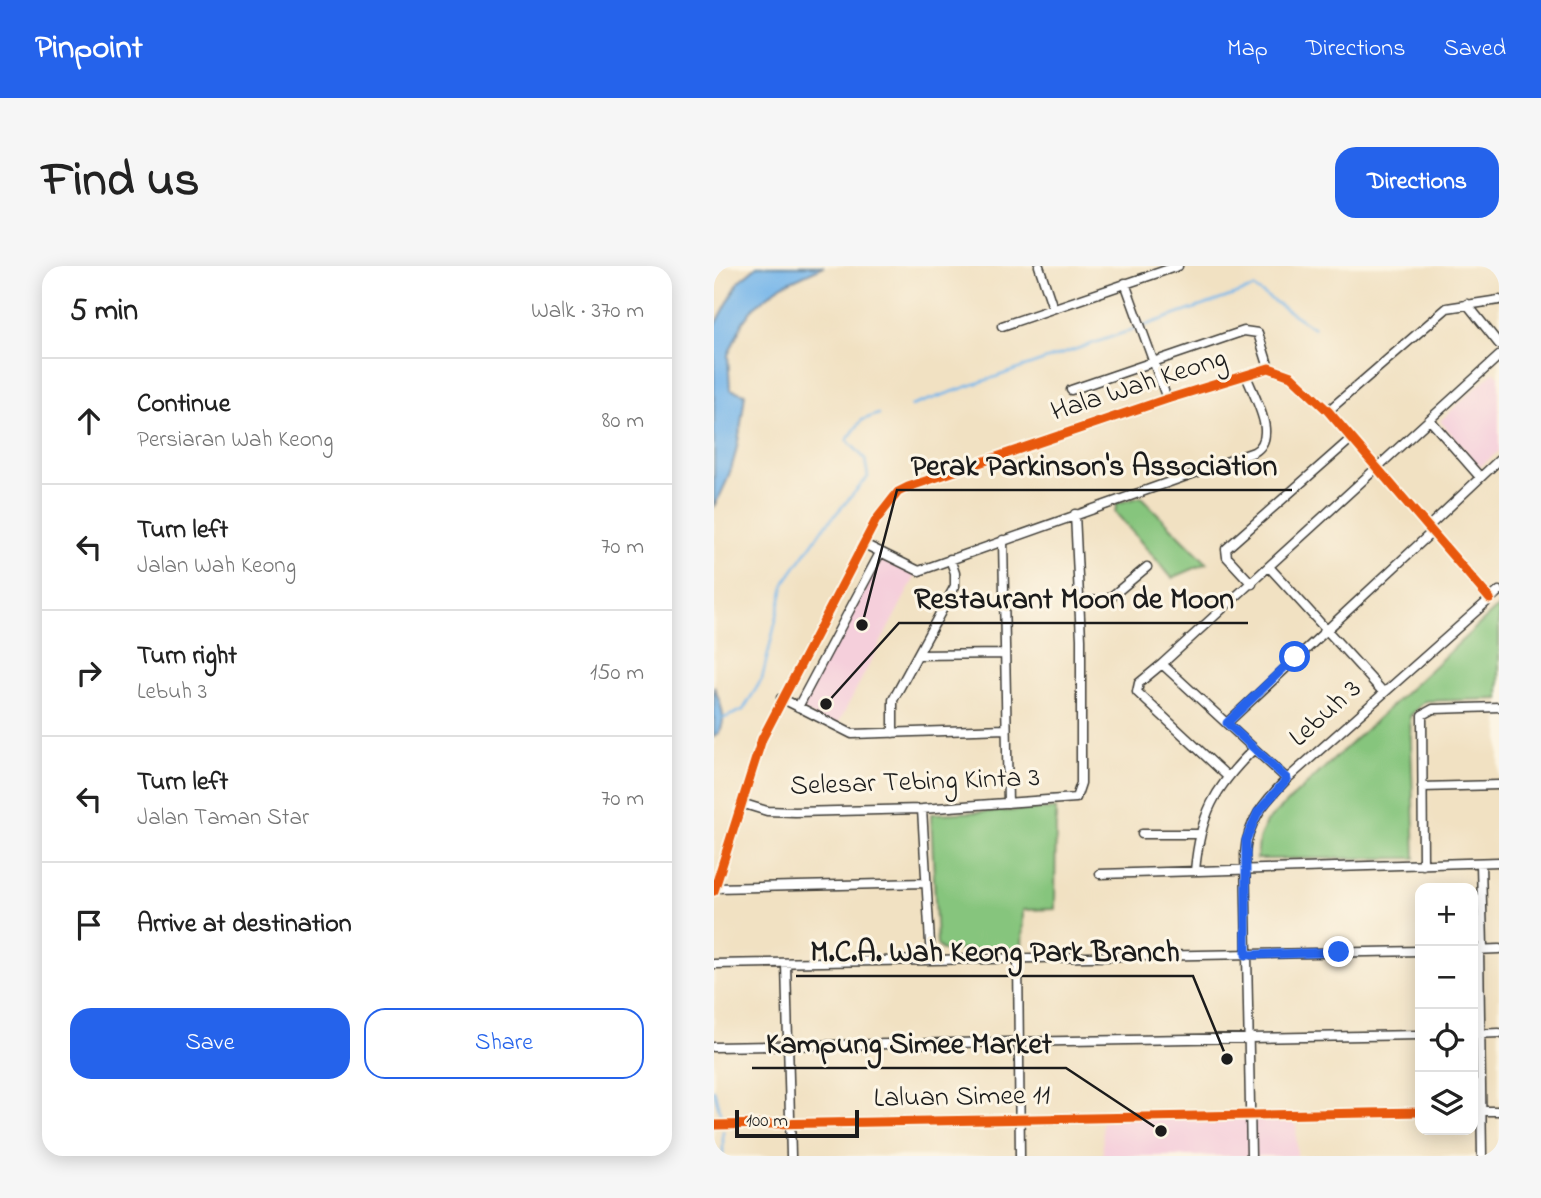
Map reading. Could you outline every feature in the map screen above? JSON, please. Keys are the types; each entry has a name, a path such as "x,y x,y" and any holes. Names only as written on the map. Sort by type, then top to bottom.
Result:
{"street":[{"path":"1039,266 1053,309"},
{"path":"1002,326 1177,266"},
{"path":"1125,283 1167,399"},
{"path":"1328,411 1447,308 1499,300"},
{"path":"1467,304 1499,344"},
{"path":"1071,390 1244,331 1258,333 1269,368"},
{"path":"1227,776 1137,692 1139,683 1270,568 1496,360 1499,371"},
{"name":"Hala Wah Keong","path":"714,889 762,738 885,506 898,492 1167,399 1269,368 1291,376 1328,411 1490,599"},
{"path":"864,544 919,571 1259,449 1266,433 1246,375"},
{"path":"1430,420 1480,477"},
{"path":"1252,584 1227,557 1226,549 1352,438"},
{"path":"1227,723 1499,460"},
{"path":"1075,514 1080,600 1106,601 1147,567"},
{"path":"1003,540 1008,803"},
{"path":"798,707 880,553"},
{"path":"892,733 892,705 955,586 955,573 950,559"},
{"path":"1270,568 1384,693"},
{"name":"Lebuh 3","path":"1251,1156 1245,869 1246,840 1258,812 1287,779 1499,591"},
{"name":"Selesar Tebing Kinta 3","path":"741,803 767,811 922,809 1070,800 1079,794 1082,783 1080,600"},
{"path":"918,655 1005,654"},
{"path":"1162,664 1287,779"},
{"path":"781,698 849,734 1006,729"},
{"path":"1423,865 1420,723 1425,712 1433,709 1499,707"},
{"path":"1195,871 1199,834 1207,810 1227,776 1254,749"},
{"path":"1422,787 1499,785"},
{"path":"922,809 931,960"},
{"path":"1142,834 1199,834"},
{"path":"1100,874 1499,862"},
{"path":"1481,863 1478,949 1499,949"},
{"path":"714,889 926,883"},
{"path":"714,964 1415,951"},
{"path":"1018,958 1020,1156"},
{"path":"786,964 791,1156"},
{"path":"1478,1034 1499,1033"},
{"path":"714,1047 1018,1044 1415,1035"},
{"path":"1478,1111 1499,1111"},
{"name":"Laluan Simee 11","path":"714,1125 1415,1112"},
{"path":"1478,1120 1482,1156"}],"shaded area":[{"path":"1494,371 1499,376 1499,451 1480,467 1440,421"},
{"path":"881,558 916,575 836,728 796,707"},
{"path":"1296,1113 1297,1156 1064,1156 1103,1155 1102,1117"}],"green space":[{"path":"1141,497 1207,563 1172,578 1115,512 1117,503"},
{"path":"1499,606 1499,699 1425,701 1410,716 1415,858 1257,859 1259,840 1266,822"},
{"path":"1056,809 1055,909 1023,910 1022,950 942,950 937,945 931,814"}],"water":[{"path":"757,266 824,266 782,285 754,307 743,322 728,355 730,389 745,394 741,423 732,466 714,506 714,328 739,281"},
{"path":"714,686 723,720 714,737"}],"waterway":[{"path":"911,406 1254,288 1314,328"},
{"path":"724,718 743,710 762,679 785,582 821,531 868,477 865,459 847,440 862,420 879,414"},
{"path":"714,1090 722,1120"},
{"path":"723,1131 723,1156"}],"cycle path":[{"path":"714,891 762,739 876,520 898,492 908,487 1167,399 1269,368 1291,376 1328,411 1490,599"},
{"path":"714,1125 1415,1112"}],"place":[{"name":"Perak Parkinson's Association","path":"862,625"},
{"name":"Restaurant Moon de Moon","path":"826,704"},
{"name":"M.C.A. Wah Keong Park Branch","path":"1227,1059"},
{"name":"Kampung Simee Market","path":"1161,1131"}],"route":[{"path":"1295,657 1227,723 1287,779 1258,812 1246,840 1246,955 1339,952"}]}
